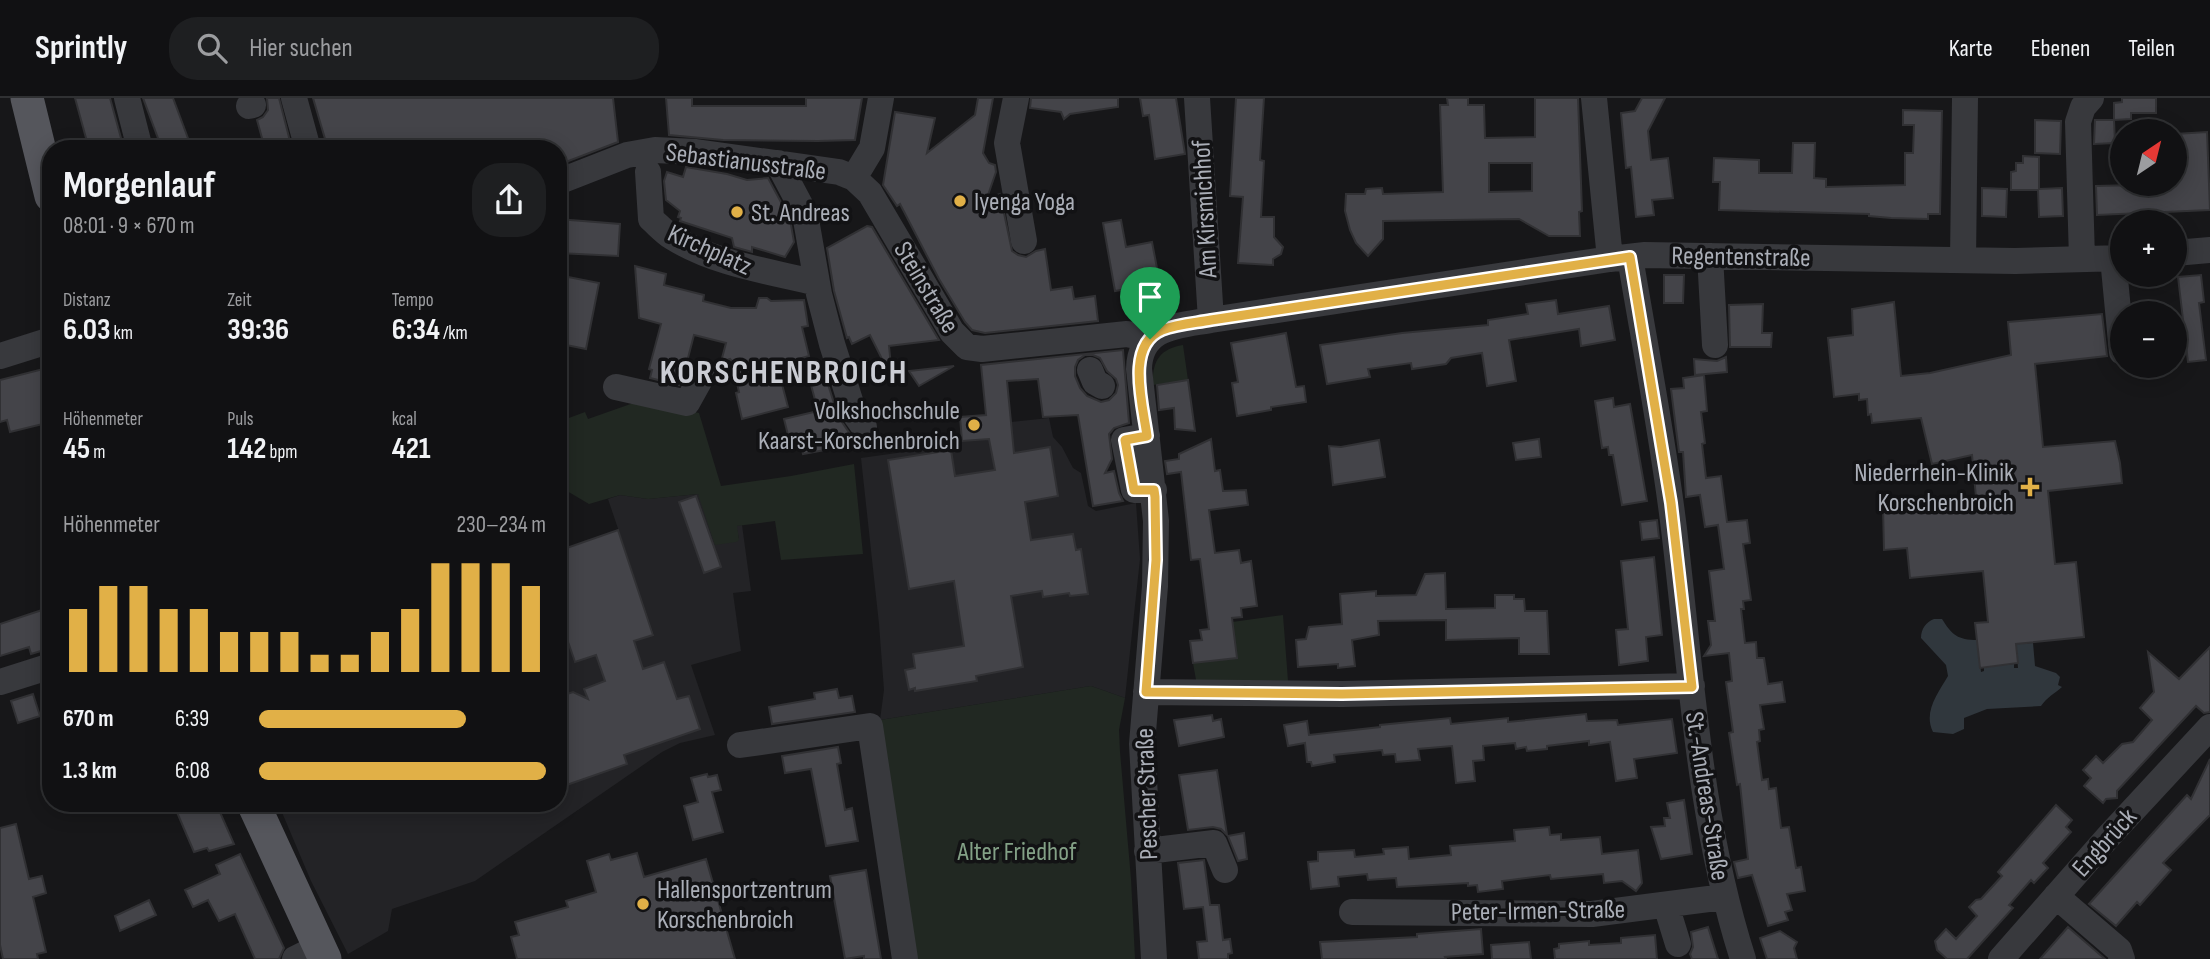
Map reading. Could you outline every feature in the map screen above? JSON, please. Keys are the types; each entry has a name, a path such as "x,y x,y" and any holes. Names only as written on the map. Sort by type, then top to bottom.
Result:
{"main road":[{"path":"27,98 42,160"},
{"path":"257,812 313,955"}],"street":[{"path":"127,98 138,140"},
{"path":"294,98 306,140"},
{"path":"854,178 872,148 881,98"},
{"path":"1016,98 1007,143 1024,241"},
{"name":"Am Kirsmichhof","path":"1197,98 1195,175 1199,226 1218,325"},
{"path":"1963,260 1965,98"},
{"path":"2082,259 2078,122 2083,107 2091,98"},
{"name":"St.-Andreas-Straße","path":"1594,99 1620,258 1671,503 1692,687 1724,897 1743,959"},
{"name":"Sebastianusstraße","path":"567,178 627,155 688,151 839,172 854,178"},
{"name":"Kirchplatz","path":"646,155 651,219 671,237 708,254 761,272 817,284"},
{"path":"778,163 805,214 817,284 842,346 854,414 864,426"},
{"name":"Steinstraße","path":"854,178 877,203 969,357 1092,361 1127,334 1150,339"},
{"path":"2187,252 2210,250"},
{"path":"1710,256 1715,345"},
{"name":"Regentenstraße","path":"1150,339 1175,316 1218,325 1620,258 2110,258"},
{"name":"Pescher Straße","path":"1150,339 1143,348 1139,363 1154,490 1157,547 1140,681 1154,959"},
{"path":"0,356 42,343"},
{"path":"616,387 687,403 702,376"},
{"path":"0,682 42,669"},
{"path":"1140,681 1354,694 1692,687"},
{"path":"740,745 870,726 905,959"},
{"name":"Engbrück","path":"2001,959 2210,727"},
{"path":"1147,850 1214,843 1225,870"},
{"path":"2056,896 2119,950 2122,959"},
{"name":"Peter-Irmen-Straße","path":"1352,912 1569,914 1724,897"},
{"path":"1666,905 1678,944"}],"shaded area":[{"path":"1049,418 1053,437 1062,447 1073,468 1081,473 1088,506 1096,511 1136,503 1140,559 1125,698 1091,686 880,720 884,690 861,458 954,445 962,441 1012,436 1011,422"},
{"path":"698,494 739,539 736,526 742,525 751,591 733,593 741,651 691,665 715,735 680,743 662,752 475,881 392,909 388,931 348,954 311,881 282,812 567,812 567,639 574,662 654,635 608,499 620,495 648,499"},
{"path":"1934,619 1942,619 1952,633 1960,638 1977,640 1981,672 1984,667 2014,664 2014,668 2018,668 2016,644 2033,643 2035,666 2056,673 2060,677 2058,685 2062,687 2041,706 1987,709 1964,718 1964,729 1953,734 1933,732 1930,725 1931,710 1948,676 1946,665 1921,638 1924,626"}],"green space":[{"path":"1183,345 1188,380 1153,385 1154,370 1159,358 1168,350"},
{"path":"642,400 699,413 721,486 854,464 863,554 781,560 775,521 737,526 739,540 715,545 698,494 648,499 620,495 589,504 567,491 567,419 585,412 588,419"},
{"path":"1283,615 1288,681 1196,680 1193,663 1237,658 1232,622"},
{"name":"Alter Friedhof","path":"1091,686 1125,698 1119,730 1135,959 914,959 880,720"}],"building":[{"path":"75,98 110,98 122,140 87,140"},
{"path":"143,98 173,98 189,140 159,140"},
{"path":"267,98 279,98 290,140 263,140 257,120 268,110"},
{"path":"313,98 613,98 618,142 567,162 567,140 325,140"},
{"path":"666,98 692,98 692,106 806,106 806,98 862,98 855,140 818,141 723,140 669,135"},
{"path":"978,98 993,98 983,153 989,163 995,165 996,172 987,198 1000,194 1012,251 1026,257 1045,249 1051,290 1072,287 1074,299 1095,296 1098,321 985,333 972,330 939,279 900,204 897,206 883,185 895,112 935,118 927,153 975,115"},
{"path":"1031,98 1118,98 1118,107 1070,114 1064,119 1061,112 1030,108"},
{"path":"1140,98 1176,98 1185,154 1155,159 1149,115 1143,116"},
{"path":"1236,98 1264,98 1260,160 1264,161 1261,217 1274,217 1274,237 1283,247 1281,254 1273,259 1273,265 1238,263 1243,197 1230,196"},
{"path":"1447,98 1468,98 1468,105 1484,105 1485,138 1535,137 1535,98 1578,98 1582,211 1579,212 1580,236 1549,236 1519,219 1383,221 1383,239 1368,256 1356,243 1350,230 1345,211 1346,194 1365,194 1366,189 1382,188 1383,194 1443,192 1440,105 1448,105","holes":["1489,163 1532,163 1532,191 1489,192"]},
{"path":"1642,98 1665,98 1648,131 1651,160 1668,158 1673,198 1652,200 1654,215 1636,217 1631,167 1626,168 1621,113 1635,111"},
{"path":"2122,98 2156,98 2156,113 2131,113 2131,119 2114,119 2114,103 2122,102"},
{"path":"1903,110 1942,111 1940,214 1928,214 1928,219 1891,218 1869,214 1719,210 1720,182 1713,182 1714,158 1759,160 1759,173 1792,173 1793,143 1815,143 1814,178 1826,179 1826,187 1905,185 1905,153 1913,153 1914,125 1903,125"},
{"path":"2035,120 2061,121 2060,154 2035,153"},
{"path":"2095,120 2110,120 2110,143 2094,144"},
{"path":"2207,132 2210,210 2110,210 2110,214 2097,215 2096,186 2110,186 2110,196 2188,196 2188,133"},
{"path":"2023,156 2039,157 2039,189 2062,188 2063,216 2039,217 2038,190 2011,190 2011,172 2016,171 2016,163 2023,163"},
{"name":"St. Andreas","path":"686,167 747,180 768,178 790,219 794,242 785,257 752,247 752,252 734,247 732,238 680,221 680,211 666,200 664,181 667,172 683,177"},
{"path":"1982,188 2007,189 2006,217 1982,216"},
{"path":"567,220 620,224 618,256 567,253"},
{"path":"1121,220 1126,247 1152,242 1161,289 1144,292 1143,286 1115,291 1103,223"},
{"path":"867,226 872,227 939,340 889,346 891,377 870,335 852,344 849,337 847,338 834,291 827,248"},
{"path":"635,266 666,274 664,285 704,295 703,301 731,308 756,308 759,298 771,301 804,300 808,326 802,327 809,356 777,365 788,407 742,419 732,361 730,359 721,362 726,343 694,335 679,385 650,378 652,370 649,369 661,324 639,318"},
{"path":"1664,275 1684,275 1683,303 1664,303"},
{"path":"2201,275 2204,302 2199,303 2206,360 2188,362 2187,301 2181,301 2179,287 2187,287 2187,276"},
{"path":"567,277 599,283 586,349 567,345"},
{"path":"1556,300 1558,314 1609,306 1615,340 1581,346 1579,329 1509,340 1516,381 1487,386 1482,353 1451,358 1446,364 1412,369 1411,363 1368,369 1370,377 1327,384 1320,345 1402,333 1488,325 1488,320 1528,314 1526,304"},
{"name":"Niederrhein-Klinik Korschenbroich","path":"1894,302 1901,376 1930,373 2011,355 2008,322 2102,314 2107,356 2035,364 2043,447 2115,441 2120,463 2122,483 2048,491 2055,564 2076,562 2084,637 2016,644 2018,663 1980,668 1975,623 1988,622 1983,571 1910,578 1907,548 1884,550 1883,508 1976,497 1972,455 1932,464 1921,418 1872,423 1871,414 1868,415 1867,399 1859,400 1859,394 1834,397 1828,338 1853,335 1852,309"},
{"path":"1763,304 1762,333 1772,333 1771,347 1730,347 1729,305"},
{"path":"1286,333 1296,387 1304,386 1306,402 1237,416 1232,383 1238,382 1231,343"},
{"path":"1123,350 1129,423 1114,428 1109,434 1112,459 1105,473 1114,471 1123,501 1093,506 1078,415 1043,417 1038,379 1007,381 1014,453 1050,447 1058,496 1025,502 1031,540 1073,534 1076,550 1081,549 1088,594 1070,596 1069,593 1043,597 1042,591 1011,596 1023,667 976,676 977,681 909,690 905,670 915,668 913,654 964,646 954,581 909,589 888,460 951,450 955,476 995,470 989,439 962,441 960,417 986,415 981,365","holes":["1085,355 1100,358 1118,385 1116,393 1109,400 1101,402 1087,396 1075,376 1078,360"]},
{"path":"1726,357 1727,372 1695,375 1694,359 1717,361"},
{"path":"954,366 919,386 909,371"},
{"path":"42,369 42,424 10,432 7,420 0,422 0,380"},
{"path":"1704,375 1707,411 1701,412 1706,478 1721,476 1727,522 1747,520 1750,543 1743,544 1751,600 1743,601 1744,609 1741,609 1745,643 1756,642 1757,658 1764,658 1768,684 1782,682 1785,702 1760,705 1764,729 1759,730 1760,741 1757,742 1762,780 1768,779 1769,789 1776,788 1781,828 1789,827 1796,868 1801,867 1805,891 1787,894 1792,910 1785,912 1788,920 1768,926 1752,875 1738,878 1734,862 1748,859 1740,784 1737,785 1729,733 1733,732 1726,682 1732,681 1729,653 1704,656 1711,645 1708,621 1715,621 1709,571 1724,569 1718,525 1705,527 1700,495 1686,497 1683,452 1679,452 1671,389 1684,388 1683,378"},
{"path":"1188,380 1195,431 1175,429 1174,408 1159,410 1157,385"},
{"path":"827,381 838,416 852,437 835,440 836,448 803,454 799,437 789,439 784,419 818,411 811,385"},
{"path":"1613,398 1614,407 1630,404 1647,501 1622,505 1613,455 1609,455 1608,447 1602,448 1595,401"},
{"path":"1211,439 1215,471 1220,470 1223,491 1246,490 1248,505 1209,510 1215,553 1239,550 1241,563 1251,561 1257,606 1241,608 1242,617 1232,618 1237,658 1193,663 1190,641 1202,640 1200,630 1209,629 1200,559 1191,560 1181,472 1167,474 1165,461 1179,459 1179,454"},
{"path":"1539,439 1541,457 1516,460 1513,443"},
{"path":"1379,440 1385,477 1333,485 1329,446 1341,447"},
{"path":"696,496 721,567 704,573 679,502"},
{"path":"1657,520 1659,538 1642,540 1640,522"},
{"path":"618,530 653,635 634,641 643,669 664,662 677,699 689,696 700,729 624,755 627,764 567,785 567,694 573,692 588,699 584,689 605,681 596,655 575,662 567,639 567,548"},
{"path":"1654,557 1662,635 1646,637 1648,661 1619,665 1616,630 1628,629 1621,561"},
{"path":"1445,573 1446,609 1495,608 1495,595 1514,595 1514,599 1524,599 1525,611 1547,611 1549,654 1519,654 1519,638 1446,640 1446,620 1378,621 1379,635 1352,640 1355,666 1338,668 1338,664 1298,667 1296,640 1306,639 1309,627 1342,624 1340,594 1376,591 1376,596 1416,595 1425,574"},
{"path":"42,610 42,651 31,654 29,647 0,656 0,624"},
{"path":"2210,647 2210,712 2204,713 2196,706 2117,791 2117,798 2106,799 2103,803 2084,786 2091,778 2083,770 2096,756 2103,763 2122,744 2133,742 2152,720 2140,708 2154,692 2148,652 2179,679"},
{"path":"837,689 839,698 852,696 855,712 772,724 769,707 815,699 814,693"},
{"path":"33,694 40,716 18,723 11,701"},
{"path":"1586,714 1587,721 1617,720 1618,725 1672,719 1677,753 1634,759 1637,778 1616,781 1610,742 1589,745 1589,741 1527,751 1526,747 1516,749 1515,743 1483,746 1484,760 1473,761 1475,781 1456,783 1452,746 1418,749 1420,760 1396,762 1395,754 1383,755 1382,750 1334,755 1335,762 1312,766 1311,762 1307,762 1305,743 1288,746 1284,725 1307,721 1309,735 1450,718 1451,724 1508,718 1508,722"},
{"path":"1212,715 1213,721 1221,719 1224,737 1179,746 1174,720"},
{"path":"838,747 841,763 837,764 845,810 852,808 858,841 826,846 811,769 785,773 782,756"},
{"path":"2210,759 2210,815 2163,863 2171,870 2140,905 2137,902 2116,926 2089,904 2187,795 2191,799"},
{"path":"1217,770 1227,835 1221,829 1213,827 1188,830 1179,775"},
{"path":"707,774 708,777 717,775 721,790 712,792 723,832 693,840 684,806 698,802 691,778"},
{"path":"1684,800 1692,854 1661,859 1651,827 1665,826 1664,818 1670,818 1667,803"},
{"path":"2056,805 2072,820 2066,827 2071,832 2043,863 2048,868 2034,883 2031,880 2009,905 2013,908 1967,959 1947,959 1937,950 1935,941 1946,929 1956,939 1977,916 1969,907 1981,899 2002,876 1998,872"},
{"path":"177,812 220,812 234,844 194,852"},
{"path":"16,824 29,879 42,876 46,893 33,897 46,952 37,954 38,959 3,959 0,945 0,828"},
{"path":"1549,827 1550,835 1561,834 1561,840 1600,837 1602,854 1638,850 1642,883 1636,891 1622,881 1604,883 1603,874 1551,879 1550,875 1502,881 1503,889 1478,892 1477,885 1468,886 1468,883 1397,887 1396,878 1368,880 1367,874 1338,877 1339,886 1311,889 1308,862 1318,861 1318,852 1354,850 1355,857 1384,854 1383,849 1408,847 1409,859 1451,855 1450,846 1515,841 1514,830"},
{"path":"1244,833 1247,859 1238,861 1228,836"},
{"name":"Hallensportzentrum Korschenbroich","path":"637,853 644,877 706,859 735,959 517,959 511,937 519,935 515,922 568,907 566,901 596,892 587,861 609,854 611,860"},
{"path":"240,854 284,948 279,959 255,959 235,914 219,921 208,900 193,907 185,890 220,874 216,865"},
{"path":"1204,860 1210,905 1219,905 1223,940 1230,939 1232,953 1228,954 1228,959 1199,959 1197,942 1207,941 1203,907 1184,909 1178,863"},
{"path":"866,870 881,959 864,959 864,956 845,959 830,876"},
{"path":"149,900 156,915 120,931 115,916"},
{"path":"1708,927 1718,959 1692,959 1691,932"},
{"path":"2068,927 2105,959 2040,959"},
{"path":"1481,929 1483,954 1445,957 1446,959 1322,959 1320,942 1417,937 1417,934"},
{"path":"1780,931 1797,942 1794,948 1797,959 1767,959 1760,938"},
{"path":"1655,935 1657,959 1555,959 1554,949 1559,948 1559,944 1589,941 1589,945 1621,943 1621,938"},
{"path":"1529,942 1531,959 1492,959 1491,945"}],"place":[{"name":"Iyenga Yoga","path":"960,201"},
{"name":"St. Andreas","path":"737,212"},
{"name":"Volkshochschule Kaarst-Korschenbroich","path":"974,425"},
{"name":"Niederrhein-Klinik Korschenbroich","path":"2030,487"},
{"name":"Hallensportzentrum Korschenbroich","path":"643,904"}],"district":[{"name":"KORSCHENBROICH","path":"784,371"}],"route":[{"path":"1630,257 1671,503 1692,687 1391,694 1146,692 1155,586 1155,497 1154,490 1134,490 1125,440 1147,436 1139,363 1143,348 1150,339 1169,328 1211,320 1630,257"}]}
